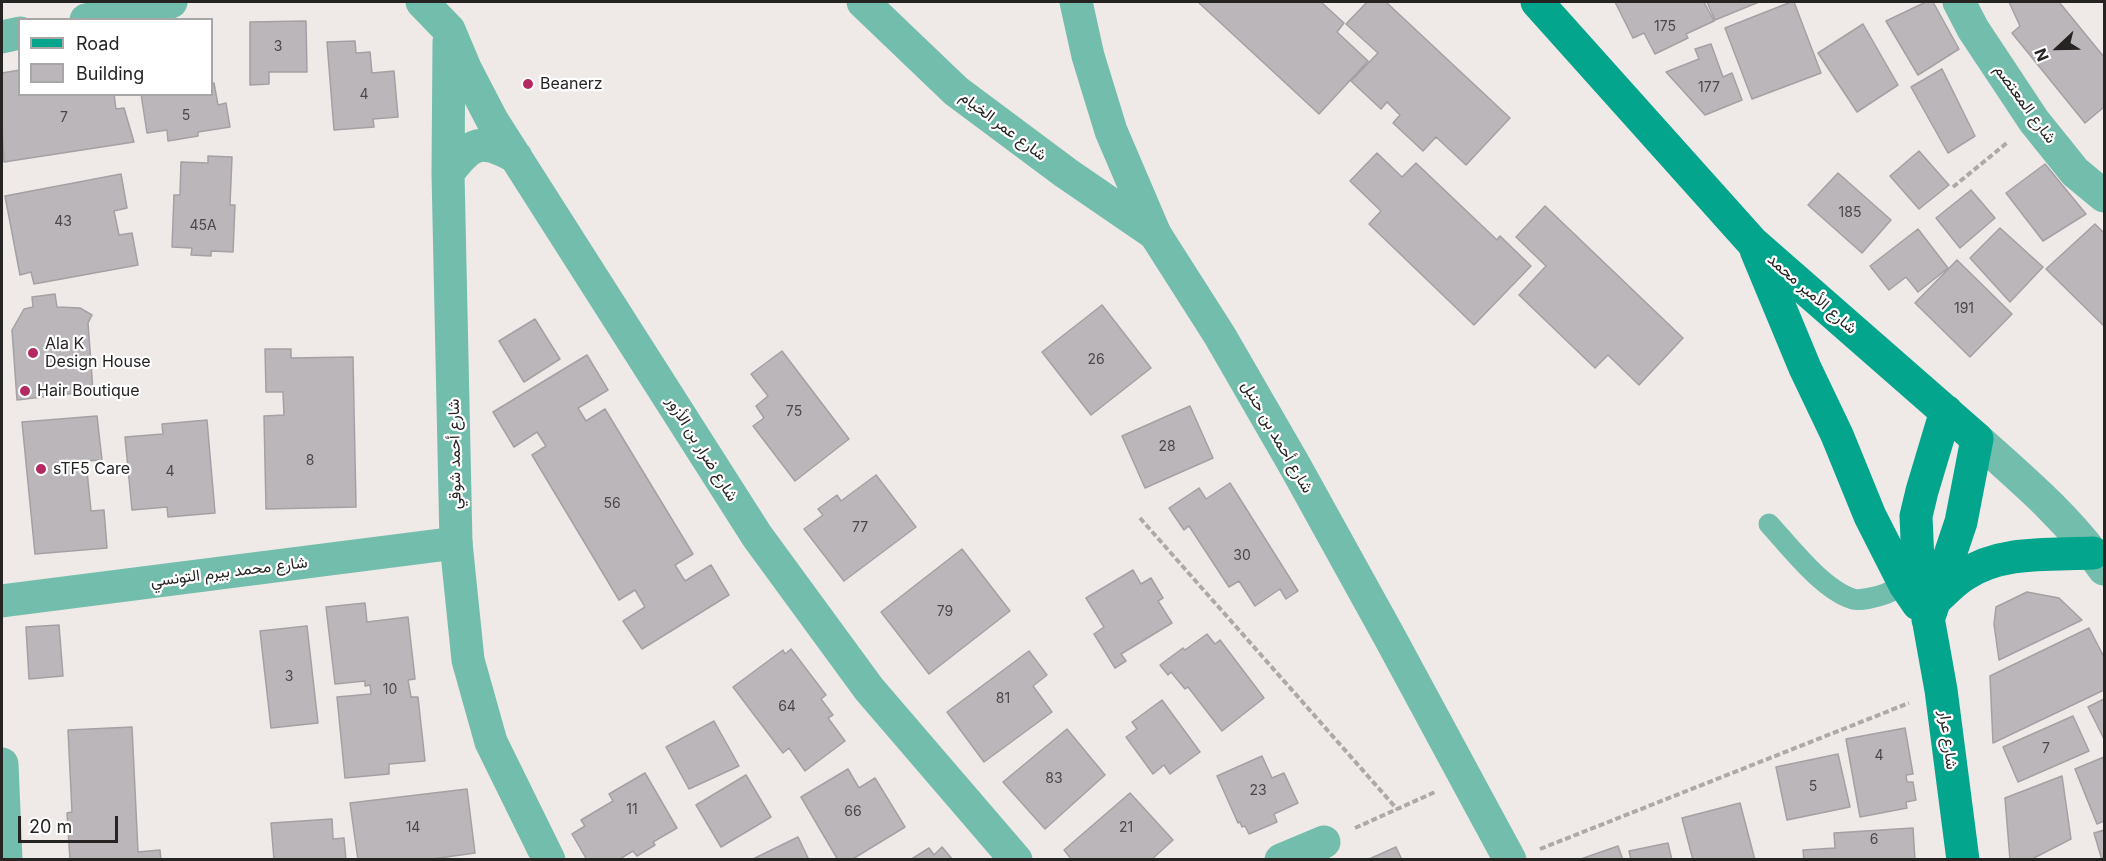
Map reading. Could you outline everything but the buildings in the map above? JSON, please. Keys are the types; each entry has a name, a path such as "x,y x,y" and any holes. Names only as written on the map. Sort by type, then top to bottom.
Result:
{"main road":[{"name":"شارع الأمير محمد","path":"1537,2 1754,243 1977,439"},
{"path":"1754,243 1805,368 1837,435 1870,516 1912,574 1932,610 1964,574 1990,563 2017,556 2099,561"},
{"path":"1912,574 1916,516 1946,411"},
{"name":"شارع عرار","path":"1963,860 1932,610 1961,522 1977,439"}],"street":[{"path":"95,18 171,2"},
{"path":"422,2 449,16"},
{"name":"شارع عمر الخيام","path":"863,2 956,91 1066,173 1155,234"},
{"name":"شارع أحمد بن حنبل","path":"1076,2 1088,56 1111,131 1155,234 1220,336 1295,466 1466,778 1523,855"},
{"name":"شارع المعتصم","path":"1959,2 1973,30 2034,121 2076,172 2104,196"},
{"name":"شارع ضرار بن الأزور","path":"449,16 465,68 492,120 758,537 869,690 1016,860"},
{"name":"شارع أحمد شوقي","path":"449,16 448,172 456,543 468,660 482,716 502,768 549,860"},
{"path":"2,37 18,33"},
{"path":"448,172 460,157 471,148 482,144 496,146 516,157"},
{"name":"شارع الأمير محمد","path":"1977,439 2045,500 2099,561"},
{"name":"شارع محمد بيرم التونسي","path":"2,601 456,543"},
{"path":"2,764 6,860"},
{"path":"1281,860 1324,842"}],"lane":[{"path":"1769,524 1814,573 1832,587 1854,599 1880,595 1912,574"}],"path":[{"path":"1953,187 2034,121"},
{"path":"1140,518 1397,809"},
{"path":"1523,855 1941,690"},
{"path":"1324,842 1466,778"}],"place":[{"name":"Beanerz","path":"528,84"},
{"name":"Ala K Design House","path":"33,353"},
{"name":"Hair Boutique","path":"25,391"},
{"name":"sTF5 Care","path":"41,469"}]}
